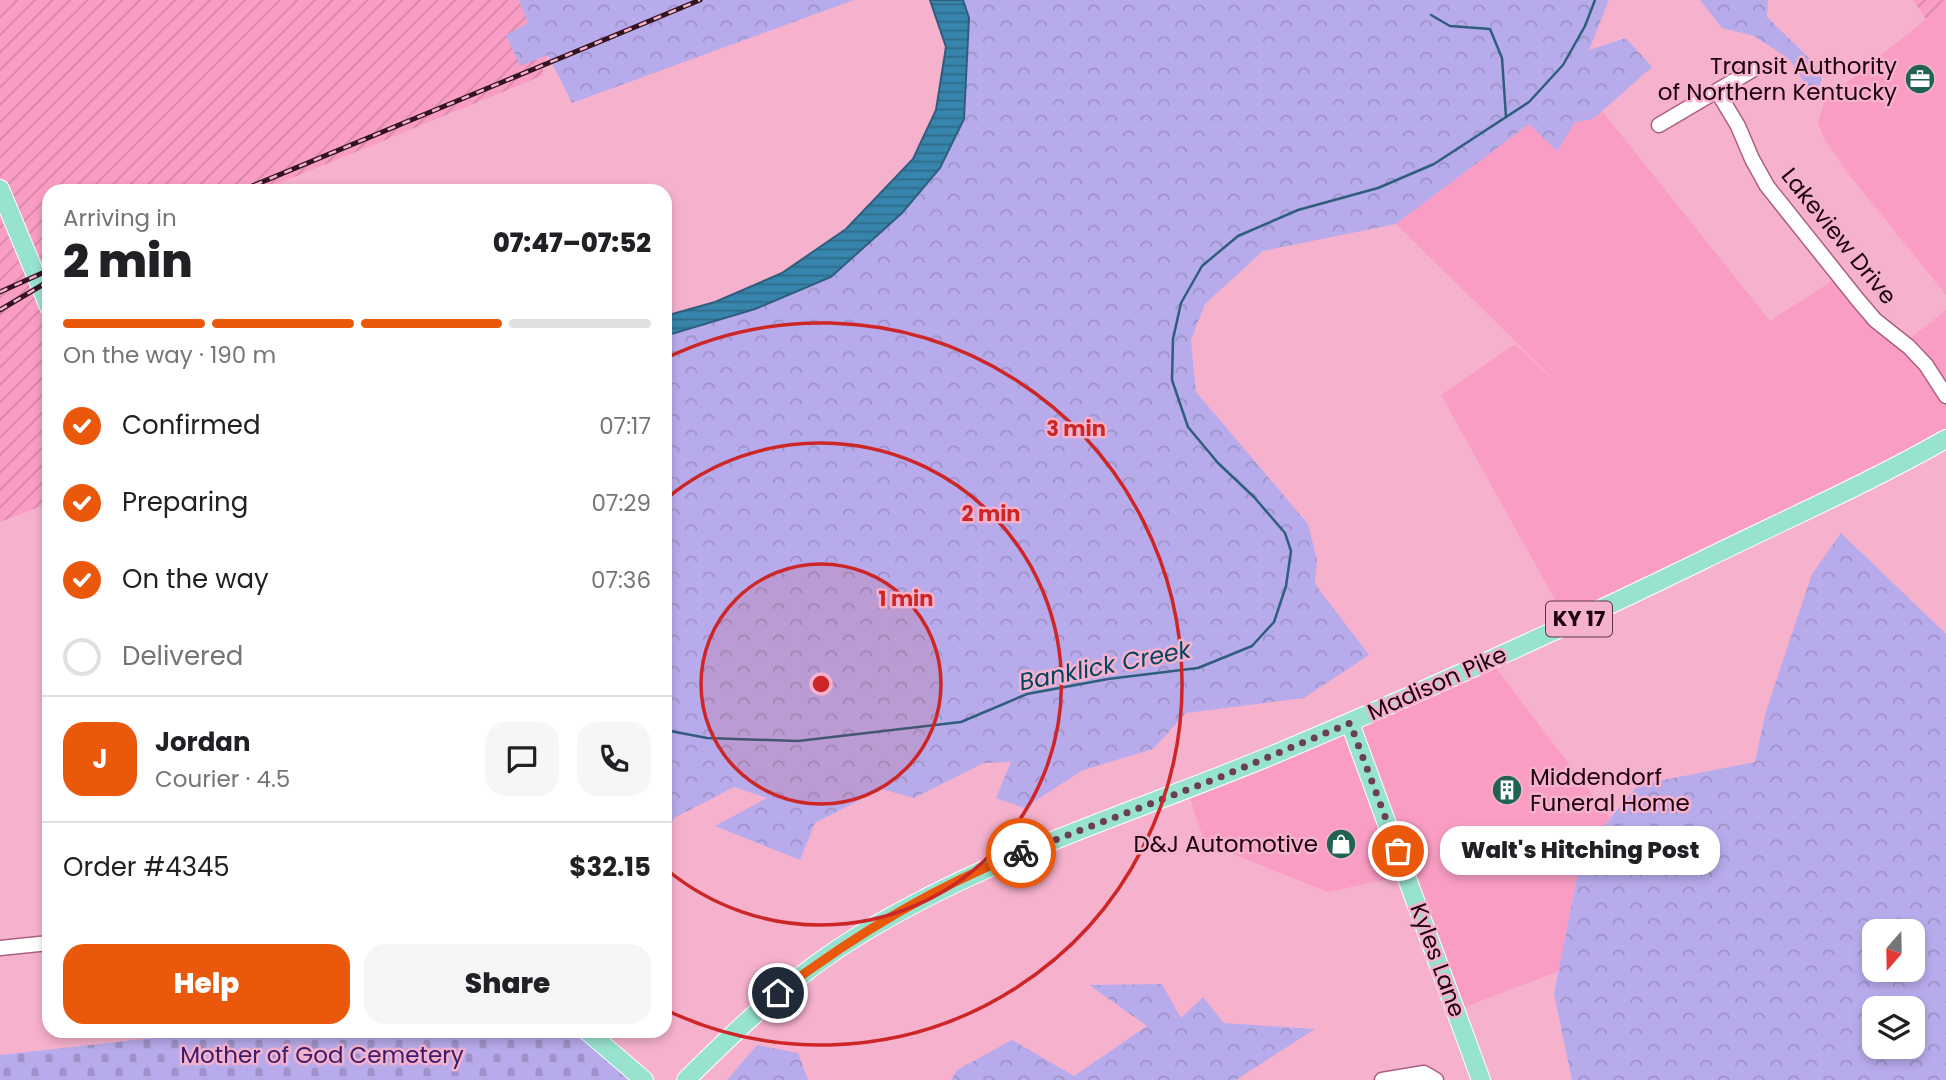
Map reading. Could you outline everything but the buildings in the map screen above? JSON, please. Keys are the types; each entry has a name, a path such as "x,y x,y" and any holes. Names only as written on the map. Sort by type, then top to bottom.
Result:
{"main road":[{"path":"0,189 42,290"},
{"name":"Madison Pike","path":"686,1080 778,993 860,934 905,909 1013,856 1218,778 1350,723 1657,583 1946,439"},
{"name":"Kyles Lane","path":"1350,723 1481,1080"},
{"path":"595,1038 644,1080"}],"street":[{"path":"1659,125 1754,69"},
{"name":"Lakeview Drive","path":"1717,91 1768,186 1875,320 1927,365 1946,396"},
{"path":"0,948 42,944"},
{"path":"1382,1080 1424,1073 1436,1080"}],"shaded area":[{"path":"0,0 519,0 528,23 506,36 548,55 542,65 544,75 277,184 42,184 42,506 0,522"},
{"path":"1913,0 1946,0 1946,3 1926,19"},
{"path":"1946,3 1946,295 1847,172 1823,137 1818,122 1825,100"},
{"path":"1602,111 1770,321 1840,276 1904,343 1946,310 1946,439 1568,623 1441,395 1515,344 1572,397 1396,224 1529,124 1593,119"},
{"path":"1490,660 1610,818 1582,852 1559,971 1457,1010 1407,875 1328,892 1205,843 1187,789"}],"green space":[{"path":"519,0 854,0 572,103 548,55 520,66 506,35 528,23"},
{"path":"947,0 1609,0 1589,50 1626,38 1652,67 1593,119 1575,122 1557,151 1529,124 1396,224 1263,251 1205,304 1191,340 1196,392 1308,524 1317,560 1315,584 1369,655 1304,698 1186,713 1153,749 1083,770 1024,808 996,798 1011,762 984,763 914,798 881,789 815,823 800,860 715,826 767,798 734,787 674,818 672,823 672,325 816,265 919,169 950,85"},
{"path":"1700,0 1768,0 1767,17 1813,62 1822,80 1814,97 1789,59 1754,36 1722,28"},
{"path":"1841,533 1946,634 1946,1080 1572,1080 1554,994 1582,852 1638,785 1755,762 1766,711 1812,574"},
{"path":"1162,984 1181,1018 1203,997 1224,1023 1315,1029 1236,1080 951,1080 957,1070 1012,1040 1074,1076 1147,1026 1089,985"},
{"name":"Mother of God Cemetery","path":"153,1038 595,1038 644,1080 0,1080 0,1055"},
{"path":"757,1045 798,1053 808,1080 727,1080"}],"water":[{"path":"930,0 963,0 969,18 964,119 940,168 902,213 831,277 755,309 672,334 672,314 715,302 782,273 846,229 913,159 936,110 946,47"}],"waterway":[{"name":"Banklick Creek","path":"672,731 707,738 798,741 961,722 1027,694 1108,679 1198,668 1252,646 1274,622 1286,586 1291,551 1285,533 1254,497 1218,463 1188,427 1172,380 1173,339 1181,303 1202,266 1238,236 1298,210 1378,188 1434,164 1529,102 1563,65 1585,26 1595,0"},
{"path":"1431,15 1450,26 1490,29 1502,58 1506,117"}],"railway":[{"path":"257,184 700,0"},
{"path":"0,292 42,273"},
{"path":"0,310 42,285"}],"way so far":[{"path":"1021,853 1218,778 1350,723 1398,851"}],"place":[{"name":"Transit Authority of Northern Kentucky","path":"1920,79"},
{"name":"Middendorf Funeral Home","path":"1507,790"},
{"name":"D&J Automotive","path":"1341,844"},
{"name":"Walt's Hitching Post","path":"1398,851"}],"route":[{"path":"778,993 860,934 956,883 1021,853"}]}
